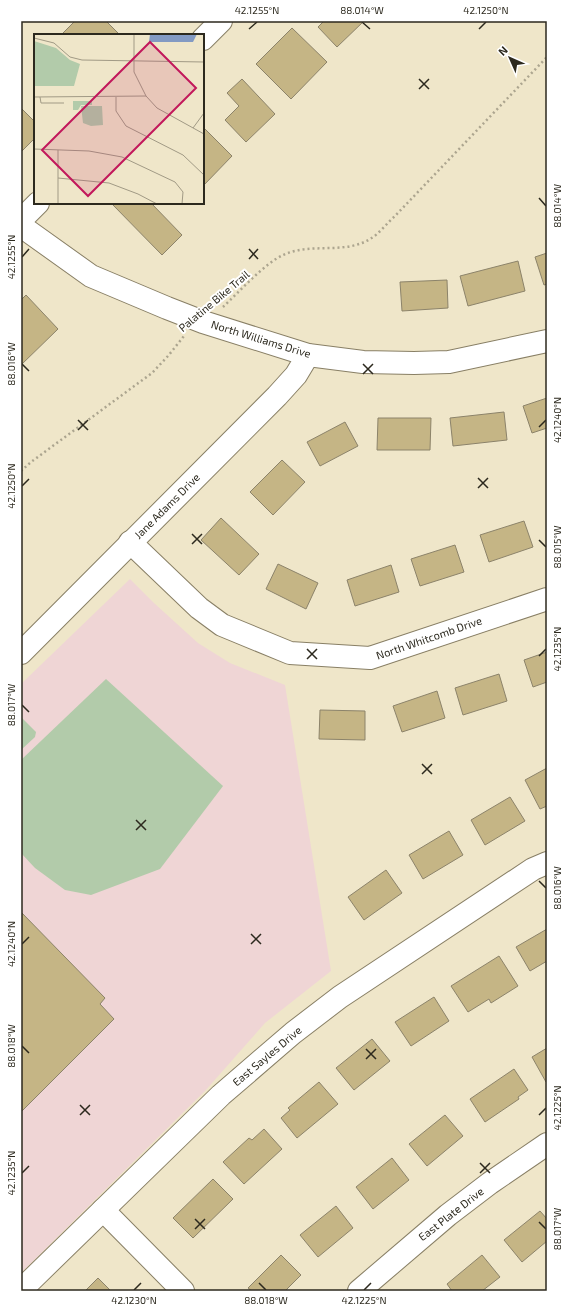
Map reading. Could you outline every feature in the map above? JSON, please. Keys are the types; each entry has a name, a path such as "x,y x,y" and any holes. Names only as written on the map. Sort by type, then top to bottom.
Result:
{"street":[{"path":"204,38 221,21"},
{"path":"21,220 37,204"},
{"name":"North Williams Drive","path":"21,226 91,276 203,322 308,354 362,362 449,362 547,341"},
{"name":"Jane Adams Drive","path":"21,653 276,396 296,375 308,354"},
{"name":"North Whitcomb Drive","path":"130,542 199,608 222,625 290,653 370,658 547,599"},
{"name":"East Sayles Drive","path":"21,1290 221,1095 293,1033 340,997 394,960 532,869 547,863"},
{"name":"East Plate Drive","path":"359,1291 448,1215 490,1183 547,1144"},
{"path":"103,1210 183,1291"}],"path":[{"name":"Palatine Bike Trail","path":"21,471 152,373 184,336 222,308 273,260 285,254 304,249 348,247 361,244 372,238 395,216 547,57"}],"shaded area":[{"path":"130,579 198,643 230,663 285,685 331,971 265,1023 205,1091 21,1273 21,684"}],"green space":[{"path":"106,679 223,786 160,869 91,895 65,890 35,868 21,853 21,760"},
{"path":"21,717 36,732 35,737 21,750"}],"building":[{"path":"75,21 106,21 119,34 62,34"},
{"path":"324,21 364,21 337,47 318,27"},
{"path":"292,28 327,62 291,99 256,64"},
{"path":"242,79 275,114 246,142 225,120 239,106 227,93"},
{"path":"21,108 34,121 34,139 21,152"},
{"path":"204,128 232,156 204,185"},
{"path":"152,204 182,235 162,255 113,205"},
{"path":"547,253 547,284 544,285 535,257"},
{"path":"518,261 525,291 468,306 460,276"},
{"path":"447,280 448,308 402,311 400,282"},
{"path":"26,295 58,329 21,365 21,300"},
{"path":"547,398 547,428 532,433 523,406"},
{"path":"504,412 507,440 453,446 450,418"},
{"path":"378,418 431,418 430,450 377,450"},
{"path":"345,422 358,446 320,466 307,442"},
{"path":"282,460 305,482 273,515 250,492"},
{"path":"221,518 259,554 239,575 201,540"},
{"path":"524,521 533,547 489,562 480,535"},
{"path":"455,545 464,572 420,586 411,559"},
{"path":"278,564 318,583 306,609 266,589"},
{"path":"391,565 399,592 355,606 347,580"},
{"path":"547,652 547,682 533,687 524,660"},
{"path":"499,674 507,701 463,715 455,688"},
{"path":"437,691 445,718 402,732 393,706"},
{"path":"320,710 365,711 365,740 319,739"},
{"path":"547,768 547,806 540,809 525,780"},
{"path":"510,797 525,821 485,845 471,820"},
{"path":"449,831 463,855 423,879 409,855"},
{"path":"386,870 402,893 364,920 348,897"},
{"path":"21,912 105,998 100,1004 114,1019 21,1112"},
{"path":"547,929 547,961 530,971 516,947"},
{"path":"499,956 518,986 491,1003 489,999 468,1012 451,986"},
{"path":"434,997 449,1021 411,1046 395,1022"},
{"path":"372,1039 390,1061 354,1090 336,1068"},
{"path":"547,1048 547,1081 546,1082 532,1057"},
{"path":"514,1069 528,1090 518,1097 519,1099 485,1122 470,1099"},
{"path":"319,1082 338,1104 297,1138 281,1118 290,1110 288,1108"},
{"path":"445,1115 463,1136 427,1166 409,1144"},
{"path":"264,1129 282,1149 244,1184 223,1162 249,1138 252,1140"},
{"path":"392,1158 409,1180 373,1209 356,1187"},
{"path":"213,1179 233,1199 193,1238 173,1218"},
{"path":"336,1206 353,1228 318,1257 300,1235"},
{"path":"540,1211 547,1219 547,1241 522,1262 504,1240"},
{"path":"281,1255 301,1275 285,1291 252,1291 248,1288"},
{"path":"482,1255 500,1277 482,1291 452,1291 447,1284"},
{"path":"98,1278 111,1291 85,1291"}]}
